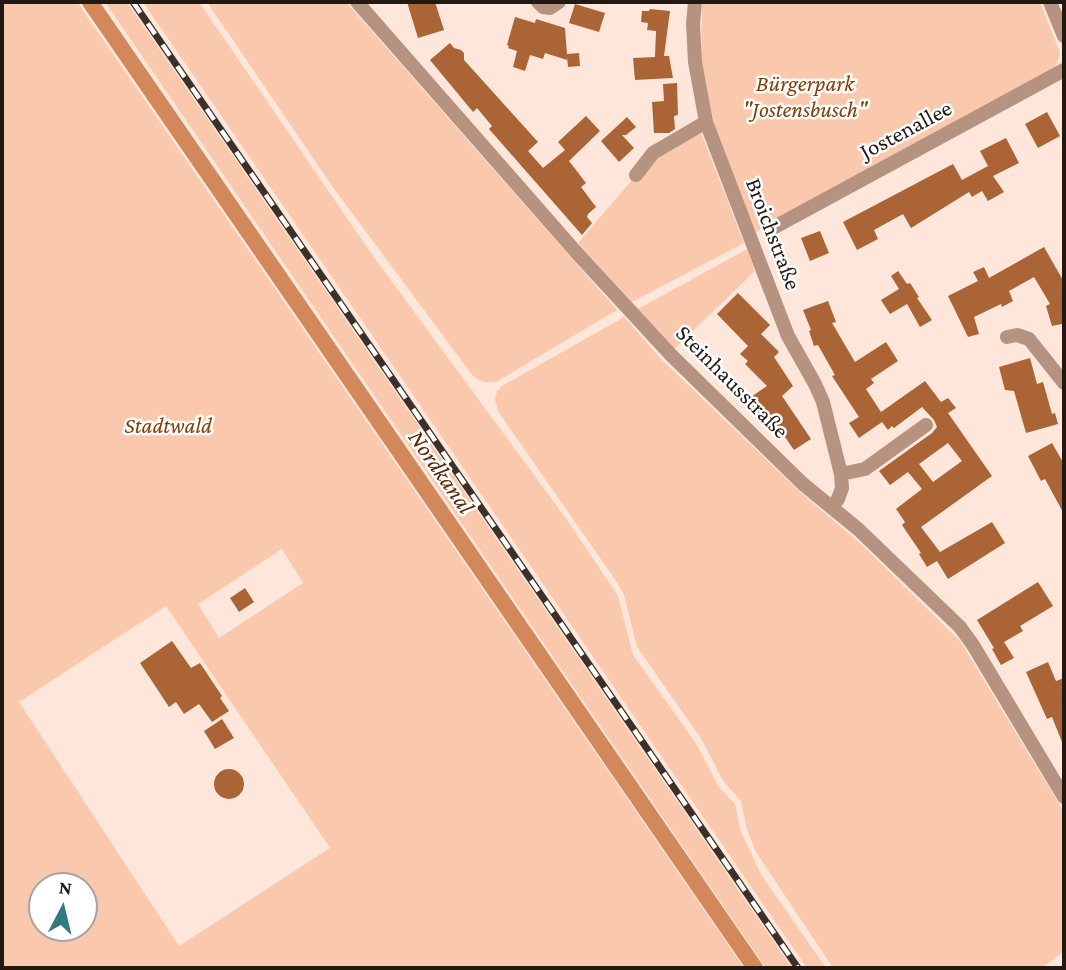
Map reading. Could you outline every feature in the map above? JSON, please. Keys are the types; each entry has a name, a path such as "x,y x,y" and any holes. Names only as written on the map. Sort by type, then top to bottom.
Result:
{"street":[{"name":"Steinhausstraße","path":"358,2 568,243 671,355 803,484 858,529 960,627 1064,797"},
{"path":"538,2 550,8 559,2"},
{"name":"Broichstraße","path":"695,2 695,62 706,122 788,336 823,402 841,474 842,488 832,507"},
{"path":"1050,2 1064,36"},
{"name":"Jostenallee","path":"769,230 1064,70"},
{"path":"636,175 653,153 706,122"},
{"path":"1007,337 1017,335 1029,339 1064,383"},
{"path":"841,474 865,469 926,425"}],"green space":[{"name":"Stadtwald","path":"2,2 77,2 744,968 2,968","holes":["282,549 303,583 219,638 198,604","166,606 330,848 179,946 19,702"]},
{"path":"105,2 127,2 792,968 766,968"},
{"path":"143,2 199,2 373,256 565,517 618,596 633,655 695,742 719,787 735,804 741,832 762,876 826,968 807,968"},
{"path":"207,2 346,2 617,310 496,382 483,382 473,376 332,186"},
{"name":"Bürgerpark \"Jostensbusch\"","path":"702,2 1040,2 1060,53 1055,69 754,233 710,115 701,63"},
{"path":"701,133 744,243 632,302 578,243 632,180 635,182 654,159"},
{"path":"747,249 755,271 674,349 638,309"},
{"path":"624,317 662,360 801,493 860,543 960,641 1064,812 1064,951 1042,968 833,968 756,852 747,830 741,801 723,781 702,740 637,647 624,595 618,584 498,411 495,400 497,391 502,386"}],"building":[{"path":"407,2 435,2 444,30 418,38"},
{"path":"575,4 605,13 599,32 569,23"},
{"path":"642,11 670,11 664,56 669,56 673,78 635,80 633,58 655,57 656,31 647,30 648,23 641,22"},
{"path":"515,17 535,23 536,19 565,28 567,54 579,53 580,66 568,67 567,57 567,60 545,53 543,59 530,55 525,71 513,67 517,51 507,45"},
{"path":"450,43 464,53 464,60 538,142 528,151 543,168 565,150 558,142 586,116 600,131 569,161 586,183 581,187 596,207 588,214 587,217 592,223 582,235 489,129 492,126 477,108 473,112 430,60"},
{"path":"677,83 678,115 674,116 675,129 669,133 654,133 652,102 664,101 663,84"},
{"path":"1047,112 1060,136 1038,148 1025,124"},
{"path":"627,117 636,127 622,135 634,148 619,162 601,141"},
{"path":"1006,138 1019,163 993,176 1004,192 988,201 982,191 972,197 969,192 911,228 903,214 874,230 878,239 857,250 843,222 953,164 962,180 988,166 980,151"},
{"path":"820,231 829,253 810,261 801,238"},
{"path":"1044,247 1064,282 1064,328 1062,324 1052,326 1046,306 1050,304 1034,277 1009,291 1013,301 974,317 979,334 968,337 948,296 978,281 973,272 984,267 989,278"},
{"path":"898,271 907,284 910,283 932,320 920,327 907,304 890,314 881,300 899,289 891,276"},
{"path":"738,293 770,325 761,334 779,352 774,357 793,386 782,396 811,439 794,450 767,411 756,418 745,401 767,386 745,364 748,361 740,354 748,346 717,314"},
{"path":"828,301 836,322 832,323 855,362 886,342 898,361 871,379 874,383 866,389 881,412 925,381 941,402 948,398 956,408 948,413 992,476 921,527 940,552 992,522 1005,543 948,579 937,561 927,567 902,525 905,522 896,509 922,489 908,472 890,485 879,471 932,433 937,427 934,420 922,407 894,428 892,426 888,430 882,422 859,438 849,423 859,417 832,376 835,375 818,345 814,346 803,310","holes":["948,443 962,461 933,482 919,464"]},
{"path":"1030,358 1037,384 1043,382 1052,414 1055,413 1058,424 1026,433 1014,391 1005,390 999,367"},
{"path":"1052,443 1064,464 1064,514 1045,479 1041,481 1028,456"},
{"path":"1038,582 1053,606 1020,626 1023,631 1004,642 1014,658 1001,665 977,620"},
{"path":"245,588 254,602 239,612 230,598"},
{"path":"172,641 191,668 200,663 222,696 220,698 229,711 212,722 199,704 184,714 176,702 169,707 140,663"},
{"path":"1048,662 1056,681 1064,678 1064,747 1052,717 1047,719 1026,672"},
{"path":"222,719 234,738 215,749 204,731"},
{"path":"229,769 235,770 243,778 243,790 235,798 229,799 223,798 215,790 214,784 215,778 223,770"}],"waterway":[{"name":"Nordkanal","path":"90,2 755,968"}],"railway":[{"path":"133,2 798,968"}]}
